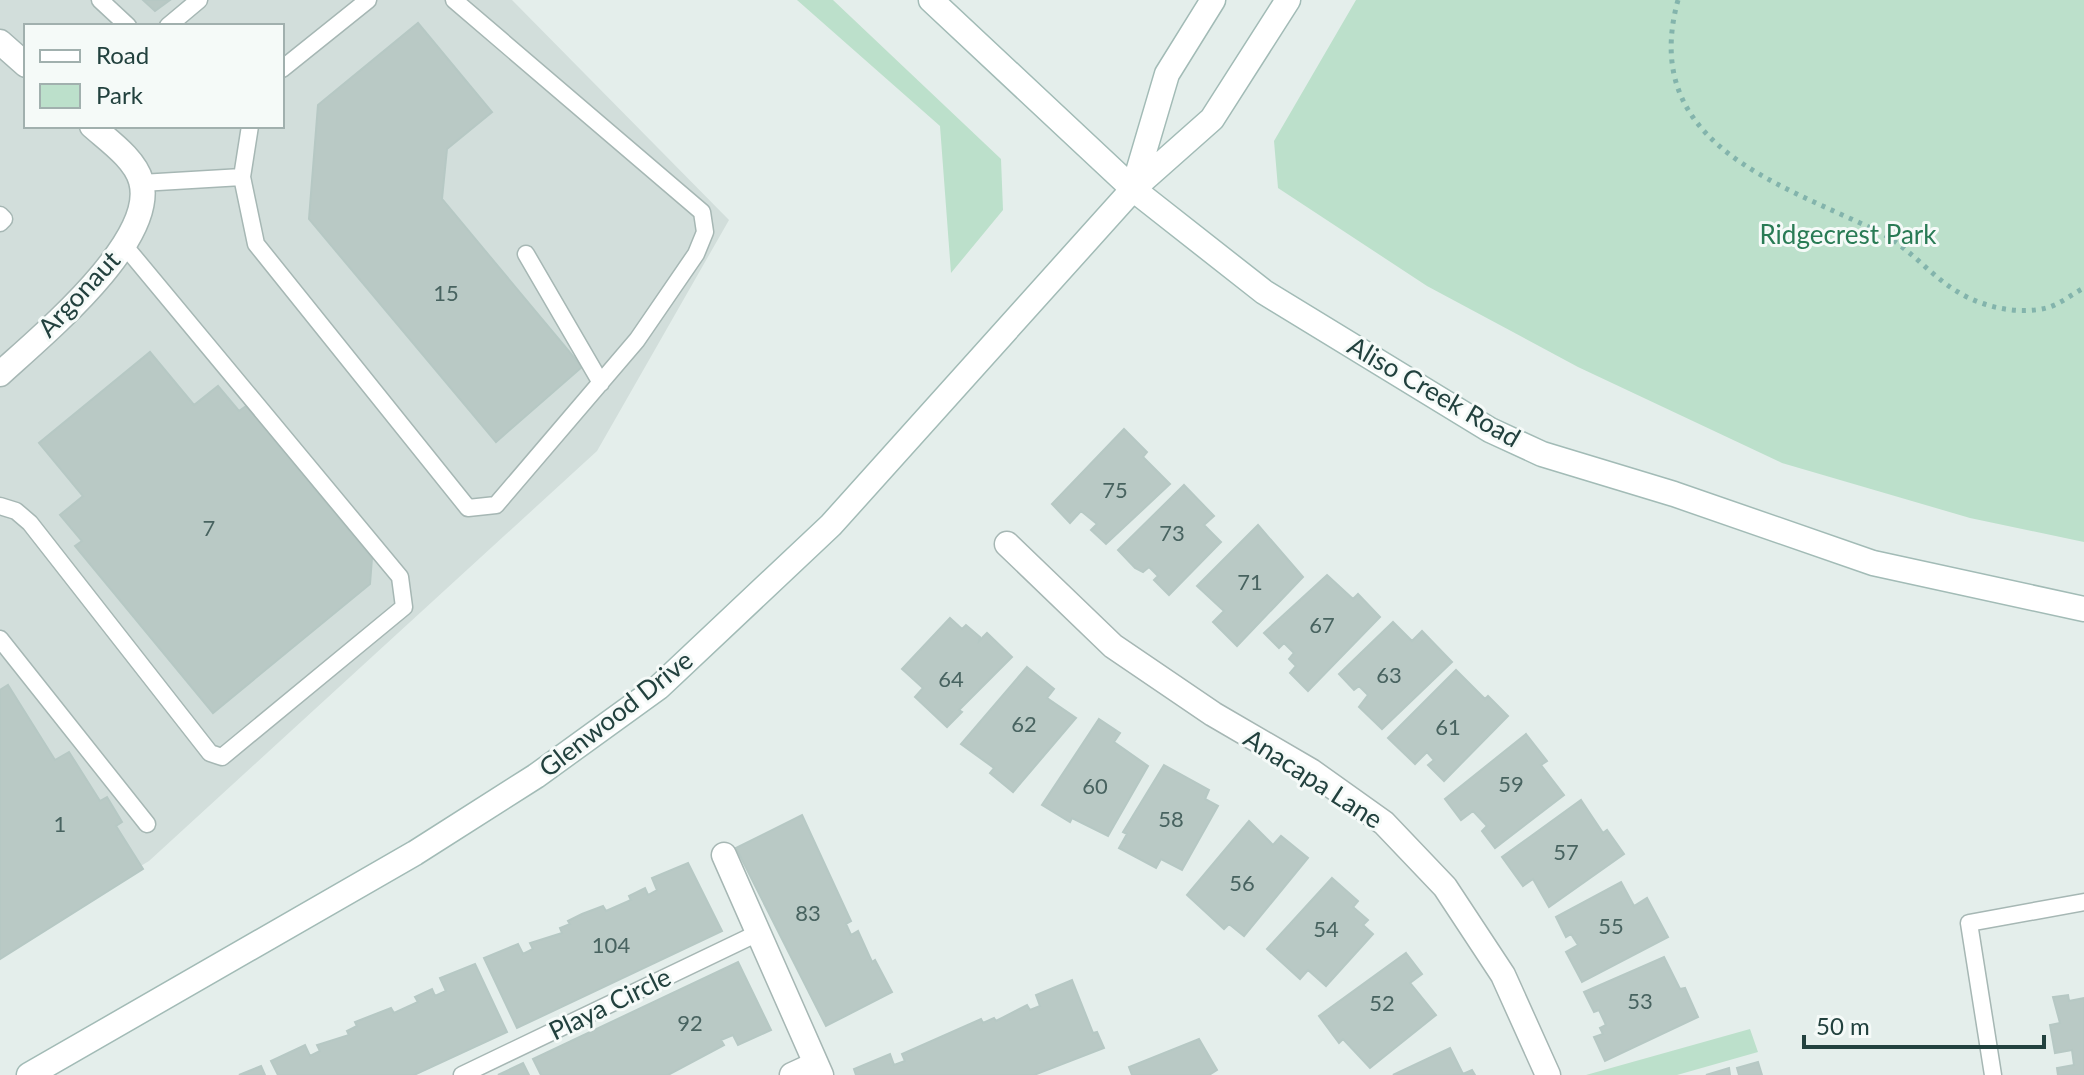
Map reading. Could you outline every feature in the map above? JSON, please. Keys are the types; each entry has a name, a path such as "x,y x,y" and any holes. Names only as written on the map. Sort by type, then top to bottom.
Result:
{"main road":[{"name":"Aliso Creek Road","path":"931,0 1133,189 1264,292 1490,430 1542,454 1674,494 1873,563 2084,609"},
{"name":"Glenwood Drive","path":"1133,189 1167,74 1213,0"},
{"name":"Glenwood Drive","path":"29,1075 415,853 536,776 659,687 831,525 1133,189 1212,119 1288,0"},
{"path":"0,42 24,63"},
{"path":"94,128 137,171 141,183"},
{"name":"Argonaut","path":"0,374 63,315 124,245 141,208 141,183"},
{"name":"Anacapa Lane","path":"1007,544 1113,646 1213,714 1311,771 1384,823 1445,887 1503,975 1548,1075"},
{"path":"724,855 818,1070 792,1075"}],"lane":[{"path":"100,0 126,24"},
{"path":"170,24 199,0"},
{"path":"284,67 368,0"},
{"path":"250,128 242,177 256,244 468,508 496,505 637,340 696,254 705,232 702,212 454,0"},
{"path":"141,183 242,177"},
{"path":"0,215 4,219 0,223"},
{"path":"0,506 16,511 30,523 210,753 222,757 404,607 400,577 124,245"},
{"path":"526,254 601,383"},
{"path":"0,639 147,824"},
{"path":"1993,1075 1969,923 2084,902"},
{"name":"Playa Circle","path":"462,1075 758,933"}],"path":[{"path":"1678,0 1669,34 1674,78 1683,103 1700,127 1750,172 1878,232 1916,255 1958,292 2007,310 2047,308 2084,288"}],"shaded area":[{"path":"0,0 512,0 729,220 597,451 149,861 0,951"}],"green space":[{"path":"797,0 833,0 1001,159 1003,210 951,273 940,126"},
{"name":"Ridgecrest Park","path":"1356,0 2084,0 2084,542 1970,518 1782,463 1578,367 1427,286 1278,188 1274,141"},
{"path":"1750,1029 1758,1052 1677,1075 1586,1075"}],"building":[{"path":"143,0 170,0 155,11"},
{"path":"418,23 492,112 447,149 442,199 582,367 496,442 309,219 318,105"},
{"path":"150,352 194,405 218,386 239,411 246,406 372,558 370,584 213,713 75,546 82,541 60,515 83,496 39,443"},
{"path":"1124,429 1147,452 1143,457 1170,484 1106,544 1091,530 1097,524 1081,511 1070,523 1052,504"},
{"path":"1184,485 1214,516 1204,525 1221,542 1169,595 1154,580 1158,576 1149,567 1143,572 1135,568 1118,550"},
{"path":"1258,525 1303,577 1237,646 1213,622 1224,611 1197,586"},
{"path":"1327,575 1353,599 1358,594 1380,617 1308,691 1290,673 1296,666 1289,659 1294,653 1284,643 1279,648 1264,633"},
{"path":"950,618 962,629 966,625 980,637 979,641 987,633 1012,657 959,710 962,712 947,727 915,697 923,688 902,669"},
{"path":"1393,622 1412,641 1422,631 1452,662 1382,729 1359,707 1368,695 1359,686 1354,690 1339,674"},
{"path":"1027,667 1054,689 1047,698 1076,718 1013,792 990,773 994,768 961,744"},
{"path":"1456,670 1485,699 1488,696 1508,716 1444,781 1428,765 1434,760 1427,752 1415,764 1388,738"},
{"path":"8,685 55,760 69,752 100,801 107,797 122,822 116,826 143,869 0,959 0,690"},
{"path":"1099,719 1120,733 1114,742 1148,766 1108,836 1072,818 1070,822 1042,805"},
{"path":"1526,734 1547,761 1541,765 1564,795 1495,848 1482,831 1487,826 1473,811 1461,820 1445,799"},
{"path":"1164,765 1209,790 1205,799 1218,806 1182,870 1161,859 1156,868 1119,848 1127,834 1123,832"},
{"path":"1581,800 1603,833 1607,830 1624,854 1549,907 1533,879 1523,886 1502,857"},
{"path":"802,815 851,921 846,924 851,935 858,931 872,962 875,960 892,992 826,1026 736,848"},
{"path":"1249,821 1273,845 1281,836 1308,858 1244,936 1229,924 1224,929 1187,895"},
{"path":"688,863 722,931 517,1028 484,958 518,944 523,954 533,949 530,943 562,933 560,928 582,914 603,906 606,911 631,900 629,896 645,888 648,895 657,890 652,878"},
{"path":"1332,878 1358,901 1353,907 1368,920 1363,925 1373,934 1326,986 1308,970 1300,979 1267,949"},
{"path":"1621,882 1634,906 1647,898 1668,937 1582,982 1566,952 1578,945 1571,934 1566,937 1556,917"},
{"path":"1406,953 1422,974 1410,983 1436,1015 1370,1068 1343,1039 1339,1043 1319,1016"},
{"path":"1664,957 1680,989 1685,988 1698,1017 1605,1061 1594,1037 1603,1034 1600,1028 1606,1025 1599,1010 1594,1012 1584,992"},
{"path":"738,962 771,1030 738,1045 733,1035 721,1040 724,1045 668,1075 541,1075 533,1059"},
{"path":"475,964 507,1032 414,1075 278,1075 271,1061 305,1045 310,1056 320,1051 317,1045 349,1035 347,1031 357,1026 355,1022 391,1008 394,1013 418,1002 415,997 432,989 435,996 446,991 440,978"},
{"path":"1072,980 1093,1033 1097,1032 1104,1048 1034,1075 856,1075 854,1069 890,1054 894,1065 905,1061 902,1054 981,1019 983,1023 994,1018 996,1021 1027,1005 1030,1010 1040,1006 1036,995"},
{"path":"2068,995 2069,1001 2084,998 2084,1075 2058,1075 2057,1068 2074,1065 2072,1050 2055,1053 2050,1025 2060,1023 2053,997"},
{"path":"1199,1039 1217,1070 1209,1075 1132,1075 1129,1067"},
{"path":"1450,1048 1463,1074 1472,1070 1475,1075 1393,1075"},
{"path":"1758,1062 1762,1075 1739,1075 1737,1068"},
{"path":"523,1063 529,1075 498,1075"},
{"path":"261,1066 265,1075 239,1075"},
{"path":"1729,1068 1730,1075 1706,1075"}]}
